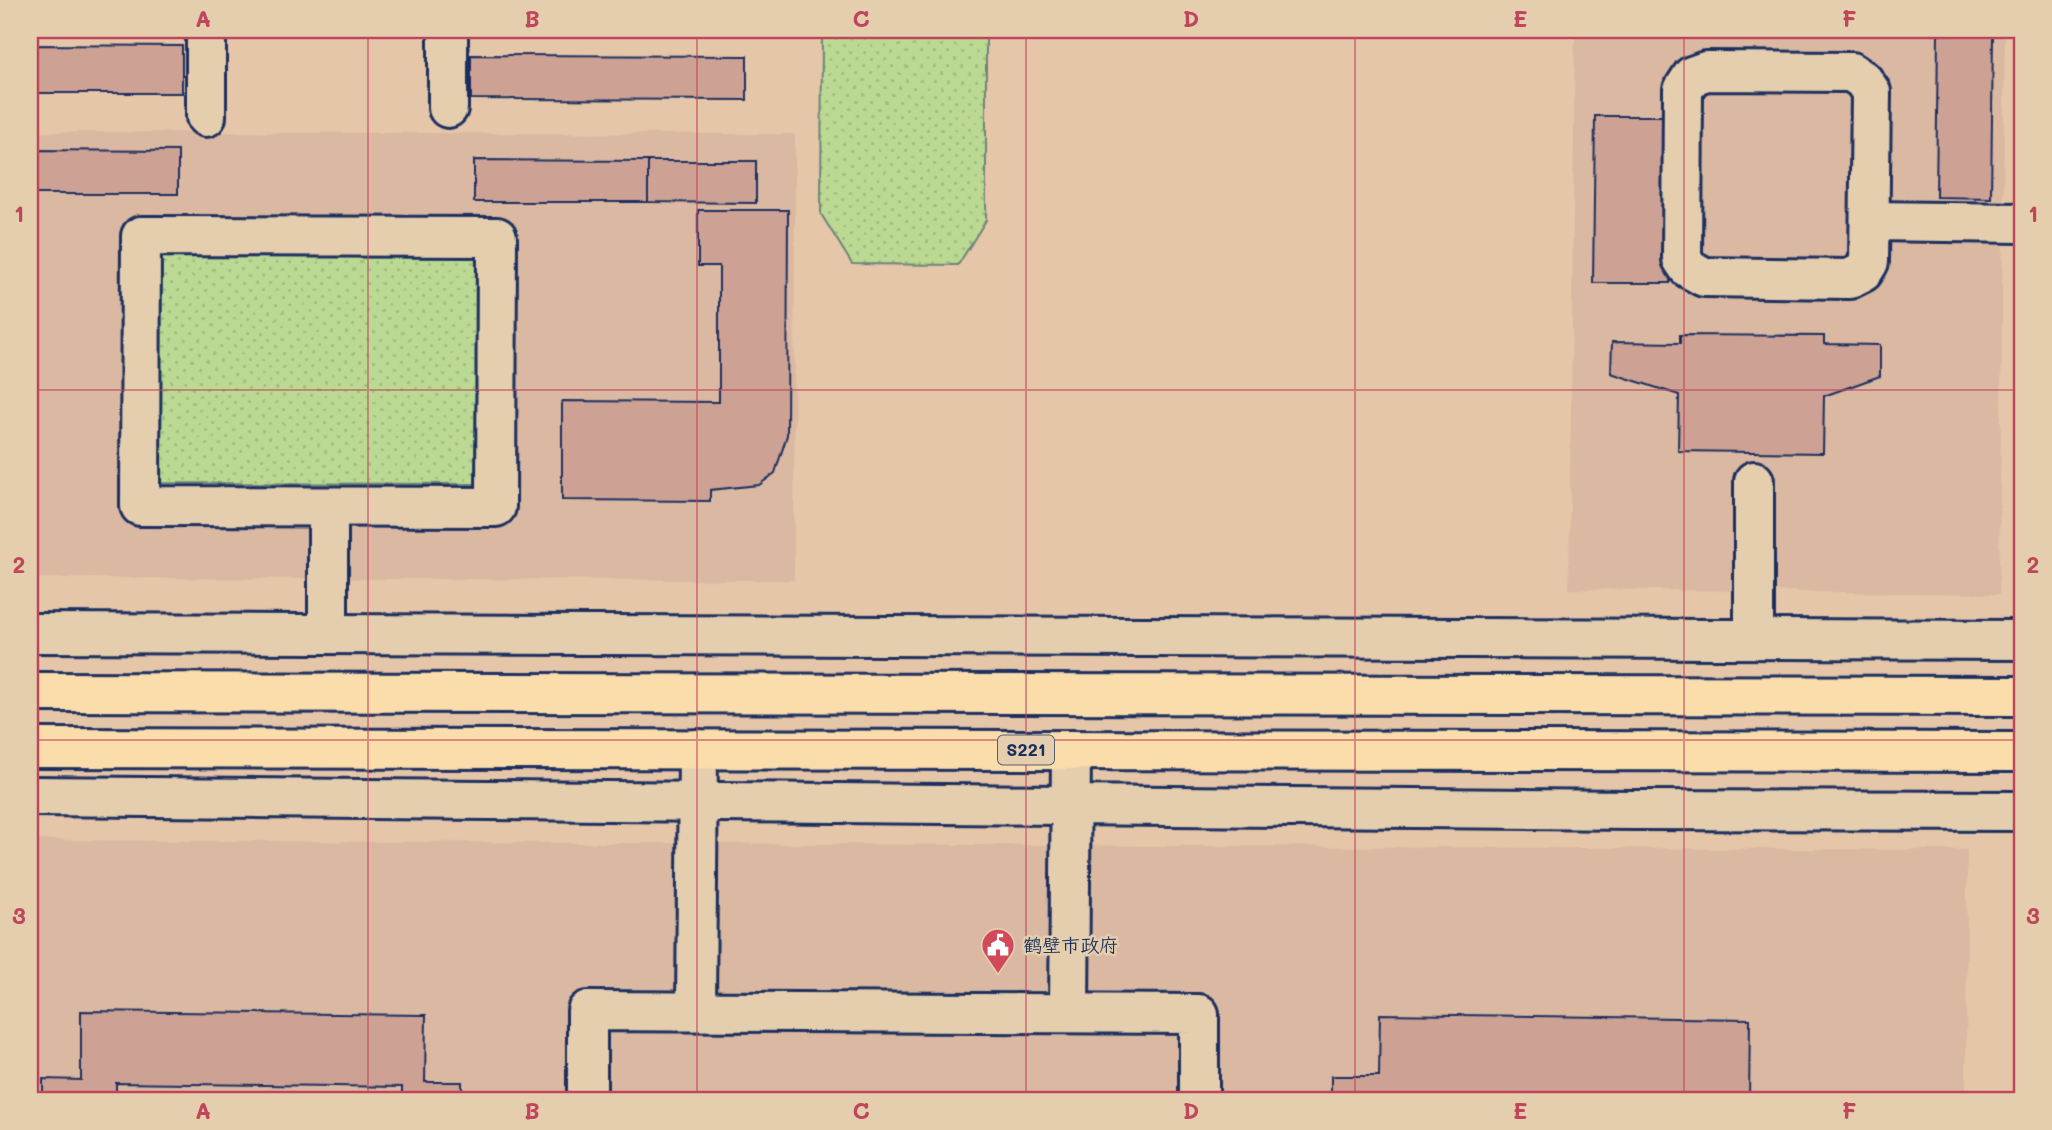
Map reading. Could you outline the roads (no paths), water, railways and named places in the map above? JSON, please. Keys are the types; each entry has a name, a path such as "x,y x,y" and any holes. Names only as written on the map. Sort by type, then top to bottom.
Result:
{"main road":[{"path":"30,692 2022,696"},
{"name":"S221","path":"30,748 2022,752"}],"street":[{"path":"205,117 206,30"},
{"path":"448,30 448,108"},
{"path":"1706,71 1851,72 1863,80 1871,92 1870,221 1869,262 1863,272 1849,279 1704,277 1688,268 1682,260 1684,90 1692,76 1706,71"},
{"path":"1870,221 2022,223"},
{"path":"141,236 496,237 496,507 328,507 140,506 141,236"},
{"path":"1754,481 1754,639"},
{"path":"328,507 328,635"},
{"path":"30,633 2022,640"},
{"path":"696,1011 698,749"},
{"path":"1069,1013 1071,750"},
{"path":"30,796 2022,811"},
{"path":"587,1100 587,1011 1199,1014 1199,1100"}],"place":[{"name":"鹤壁市政府","path":"998,975"}]}
